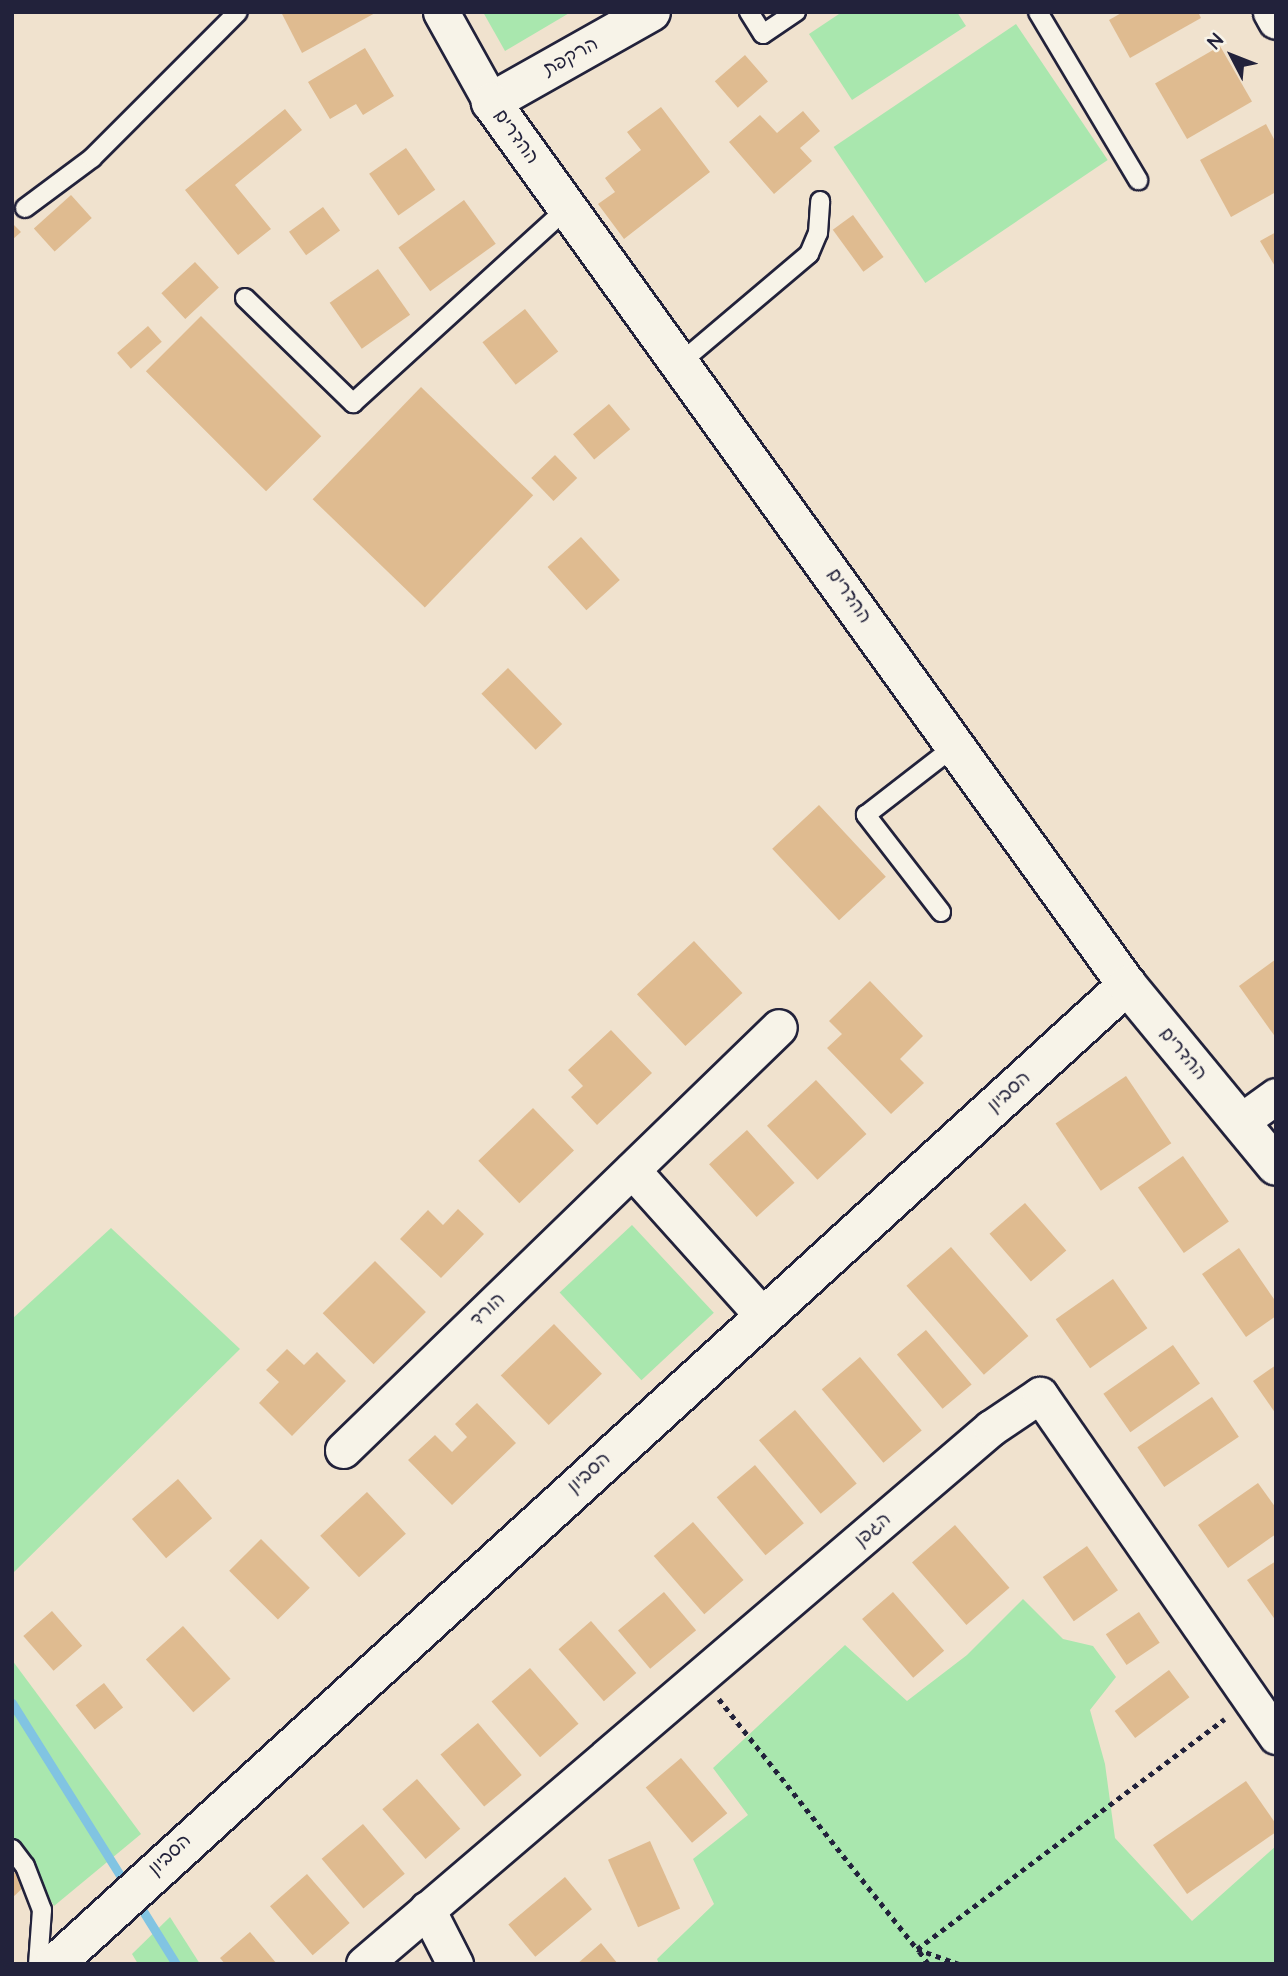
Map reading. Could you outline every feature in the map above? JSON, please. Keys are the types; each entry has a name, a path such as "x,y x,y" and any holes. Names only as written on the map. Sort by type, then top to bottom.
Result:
{"main road":[{"name":"הרקפת","path":"491,102 651,12"},
{"name":"ההדרים","path":"491,102 1126,985 1276,1166"},
{"name":"הסביון","path":"55,1964 155,1868 1126,985"}],"street":[{"name":"ההדרים","path":"441,12 491,102"},
{"path":"1271,12 1276,20"},
{"name":"הורד","path":"344,1450 779,1027"},
{"path":"1240,1122 1276,1096"},
{"path":"632,1170 763,1316"},
{"name":"הגפן","path":"364,1964 991,1428 1040,1395 1263,1690 1276,1736"},
{"path":"427,1909 455,1964"}],"lane":[{"path":"25,208 92,158 238,12"},
{"path":"750,12 763,34 796,12"},
{"path":"1038,12 1138,180"},
{"path":"680,363 809,254 818,233 820,201"},
{"path":"245,298 353,404 567,208"},
{"path":"941,912 866,815 955,746"},
{"path":"12,1849 25,1866 42,1910 38,1964"}],"path":[{"path":"702,1677 928,1964"},
{"path":"917,1949 1263,1690"},
{"path":"917,1949 959,1964"}],"green space":[{"path":"483,12 571,12 505,51"},
{"path":"842,12 957,12 966,26 852,100 809,34"},
{"path":"1016,24 1108,160 925,283 834,147"},
{"path":"632,1225 714,1313 641,1380 560,1293"},
{"path":"111,1228 240,1349 12,1574 12,1319"},
{"path":"1023,1599 1063,1639 1093,1646 1116,1677 1090,1710 1105,1764 1115,1838 1192,1921 1276,1846 1276,1964 659,1964 657,1959 714,1904 693,1859 748,1815 713,1768 845,1645 907,1701 967,1655"},
{"path":"12,1660 141,1834 54,1906 12,1837"},
{"path":"170,1917 200,1964 138,1964 132,1954"}],"building":[{"path":"281,12 377,12 302,53"},
{"path":"1123,12 1198,12 1201,18 1130,58 1109,20"},
{"path":"1220,46 1252,101 1187,139 1155,84"},
{"path":"365,48 394,96 363,115 356,104 330,119 308,82"},
{"path":"745,55 768,81 738,108 715,81"},
{"path":"661,107 710,172 624,239 598,204 615,192 605,178 641,150 627,132"},
{"path":"285,109 302,130 235,185 271,229 238,255 185,190"},
{"path":"803,111 820,131 800,148 812,161 774,194 729,142 760,115 777,133"},
{"path":"1266,124 1276,143 1276,192 1231,217 1200,160"},
{"path":"406,148 435,190 398,216 369,174"},
{"path":"71,195 92,218 55,251 34,228"},
{"path":"464,200 496,244 430,291 398,248"},
{"path":"323,207 340,230 306,255 289,232"},
{"path":"853,215 884,257 863,272 833,230"},
{"path":"12,223 21,232 12,240"},
{"path":"1276,232 1276,268 1260,241"},
{"path":"195,262 219,288 185,319 161,293"},
{"path":"378,269 410,315 362,349 330,303"},
{"path":"525,309 558,352 516,385 482,342"},
{"path":"201,316 321,436 266,491 146,371"},
{"path":"148,326 162,342 131,369 117,353"},
{"path":"421,387 533,495 425,608 313,499"},
{"path":"609,404 630,429 594,459 573,434"},
{"path":"555,455 577,478 553,501 531,478"},
{"path":"581,537 620,580 586,610 548,567"},
{"path":"508,668 562,724 536,750 481,694"},
{"path":"819,805 886,877 839,920 772,849"},
{"path":"694,941 742,993 685,1046 637,994"},
{"path":"1276,959 1276,1038 1239,986"},
{"path":"870,981 923,1036 900,1059 924,1083 891,1114 827,1048 842,1034 829,1021"},
{"path":"611,1030 652,1073 597,1125 571,1097 583,1086 568,1070"},
{"path":"1126,1076 1171,1143 1101,1191 1056,1124"},
{"path":"816,1080 866,1134 817,1180 767,1126"},
{"path":"533,1108 574,1150 519,1203 478,1161"},
{"path":"747,1130 795,1183 757,1217 709,1164"},
{"path":"1183,1156 1229,1222 1184,1253 1138,1188"},
{"path":"1025,1203 1066,1251 1031,1281 990,1234"},
{"path":"458,1209 484,1234 441,1278 400,1239 428,1210 443,1225"},
{"path":"951,1247 1028,1336 984,1375 906,1286"},
{"path":"1239,1248 1276,1302 1276,1316 1246,1337 1202,1274"},
{"path":"375,1261 426,1312 374,1364 323,1313"},
{"path":"1113,1279 1147,1328 1090,1368 1056,1319"},
{"path":"554,1324 602,1374 549,1425 501,1375"},
{"path":"926,1330 972,1384 943,1409 897,1354"},
{"path":"1173,1345 1200,1384 1130,1432 1103,1394"},
{"path":"287,1349 304,1365 317,1352 346,1381 292,1436 259,1403 279,1382 266,1370"},
{"path":"860,1357 922,1431 883,1463 822,1389"},
{"path":"1276,1365 1276,1414 1253,1381"},
{"path":"1212,1397 1239,1437 1164,1487 1137,1447"},
{"path":"477,1403 516,1443 452,1505 408,1460 435,1435 452,1452 467,1437 455,1424"},
{"path":"795,1410 857,1484 821,1514 759,1440"},
{"path":"755,1465 804,1523 766,1555 717,1497"},
{"path":"178,1479 212,1518 166,1558 132,1519"},
{"path":"1258,1483 1276,1508 1276,1534 1228,1568 1198,1525"},
{"path":"367,1492 406,1534 359,1577 320,1536"},
{"path":"693,1522 744,1580 704,1614 654,1556"},
{"path":"955,1525 1009,1588 966,1625 912,1562"},
{"path":"261,1539 310,1588 278,1620 229,1571"},
{"path":"1087,1546 1118,1590 1074,1621 1043,1577"},
{"path":"1276,1561 1276,1621 1247,1580"},
{"path":"664,1592 696,1630 650,1669 618,1631"},
{"path":"893,1592 944,1651 913,1678 862,1619"},
{"path":"52,1611 82,1646 53,1671 23,1636"},
{"path":"1139,1612 1160,1643 1127,1665 1106,1634"},
{"path":"591,1621 636,1673 604,1701 559,1649"},
{"path":"183,1626 231,1679 193,1712 146,1659"},
{"path":"530,1668 579,1724 540,1757 492,1701"},
{"path":"1169,1670 1189,1697 1135,1738 1115,1711"},
{"path":"104,1683 123,1707 95,1730 76,1705"},
{"path":"478,1723 522,1775 484,1807 440,1754"},
{"path":"681,1758 727,1813 692,1843 646,1788"},
{"path":"417,1779 460,1829 426,1859 382,1809"},
{"path":"1246,1781 1276,1824 1276,1832 1187,1894 1153,1845"},
{"path":"363,1824 405,1874 363,1909 322,1859"},
{"path":"650,1841 680,1909 638,1927 608,1860"},
{"path":"12,1870 26,1885 12,1898"},
{"path":"307,1874 350,1923 313,1955 270,1906"},
{"path":"565,1877 592,1909 535,1957 508,1925"},
{"path":"250,1932 277,1964 225,1964 220,1958"},
{"path":"601,1943 618,1964 577,1964"}],"waterway":[{"path":"12,1703 126,1885"},
{"path":"138,1903 176,1964"}]}
